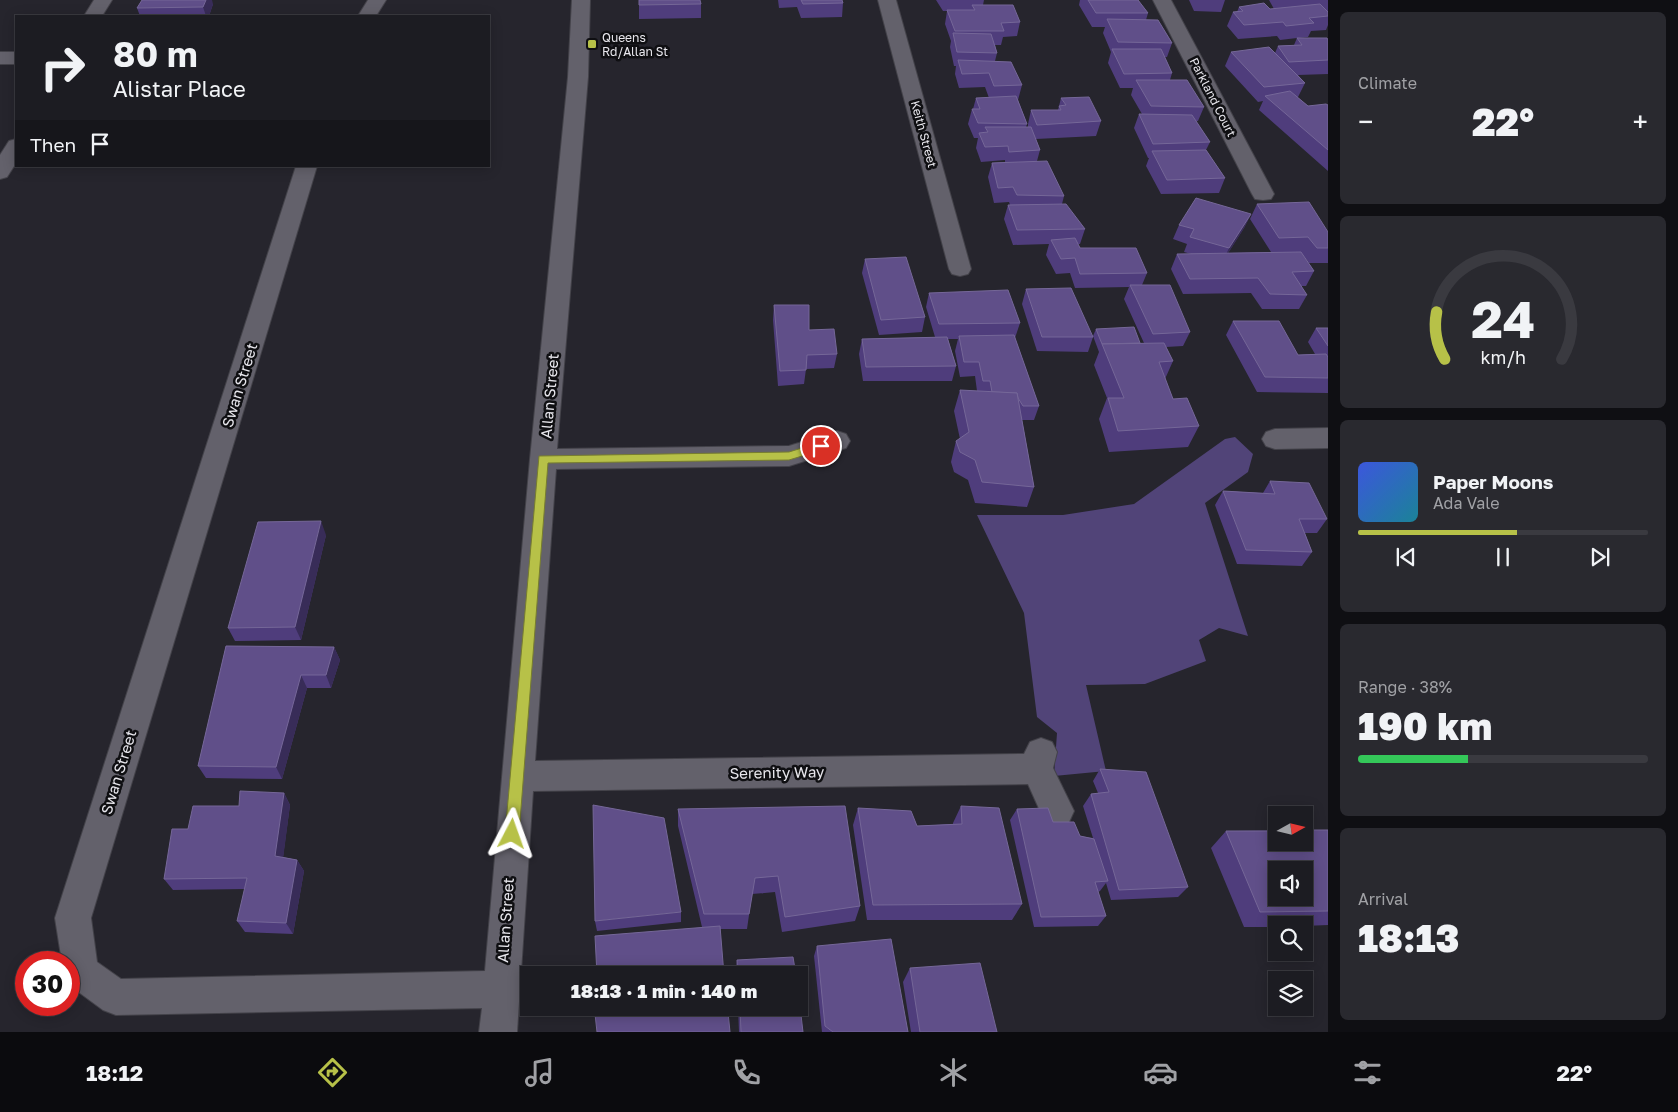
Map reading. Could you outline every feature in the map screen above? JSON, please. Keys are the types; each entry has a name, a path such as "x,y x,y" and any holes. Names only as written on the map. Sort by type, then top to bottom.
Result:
{"street":[{"path":"94,15 102,0"},
{"path":"368,15 377,0"},
{"name":"Allan Street","path":"498,1032 516,776 578,76 581,0"},
{"name":"Keith Street","path":"887,0 960,269"},
{"name":"Parkland Court","path":"1162,0 1263,194"},
{"path":"0,58 15,58"},
{"path":"0,172 15,147"},
{"name":"Swan Street","path":"307,167 73,918 81,972 116,997 500,989"},
{"path":"1275,439 1328,438"},
{"path":"543,459 789,456 837,441"},
{"name":"Serenity Way","path":"516,776 1039,760 1057,811"}],"shaded area":[{"path":"1235,437 1253,454 1248,472 1205,503 1248,636 1219,628 1199,640 1206,661 1145,684 1086,685 1106,771 1054,776 1057,733 1037,717 1024,613 977,515 1063,515 1134,504 1225,439"}],"building":[{"path":"142,0 206,0 203,7 137,8"},
{"path":"639,0 700,0 701,4 639,5"},
{"path":"801,0 842,0 843,3 803,4"},
{"path":"1088,0 1138,0 1148,13 1096,13"},
{"path":"1264,3 1270,9 1320,4 1328,12 1328,16 1309,18 1314,23 1286,26 1283,22 1244,25 1233,12 1243,11 1239,7"},
{"path":"972,5 1013,5 1020,22 1001,23 1004,31 955,31 947,10 975,10"},
{"path":"1107,19 1158,20 1172,43 1118,42"},
{"path":"953,33 991,34 997,53 957,52"},
{"path":"1297,38 1327,38 1328,60 1289,62 1278,46 1302,45"},
{"path":"1269,47 1305,83 1264,87 1231,52"},
{"path":"1112,49 1161,49 1172,73 1124,74"},
{"path":"958,60 1011,62 1022,85 994,86 989,73 962,74"},
{"path":"1136,80 1187,80 1204,107 1151,106"},
{"path":"1290,91 1308,106 1328,105 1328,150 1265,96"},
{"path":"1016,96 1027,124 978,123 972,109 980,109 976,98"},
{"path":"1089,97 1101,121 1037,125 1031,110 1061,110 1059,106 1066,105 1061,98"},
{"path":"1139,114 1192,115 1210,142 1153,144"},
{"path":"985,127 1031,127 1040,150 1009,152 1008,146 985,147 979,133 988,132"},
{"path":"1206,150 1225,178 1167,180 1152,151"},
{"path":"1047,161 1064,196 1017,195 1013,187 998,188 992,163"},
{"path":"1196,198 1251,214 1229,248 1190,237 1194,229 1179,225"},
{"path":"1309,202 1328,232 1328,248 1317,248 1308,237 1279,238 1257,204"},
{"path":"1066,204 1085,229 1017,230 1008,205"},
{"path":"1075,238 1080,248 1136,248 1147,273 1080,274 1075,258 1061,259 1051,240"},
{"path":"1301,252 1314,271 1292,272 1307,295 1270,294 1258,278 1190,279 1177,254"},
{"path":"906,257 925,317 881,320 865,259"},
{"path":"1130,285 1170,285 1190,332 1153,334"},
{"path":"1071,288 1093,337 1042,337 1026,289"},
{"path":"1008,290 1020,323 939,324 929,293"},
{"path":"774,305 809,305 809,330 834,329 837,354 807,355 806,370 780,371"},
{"path":"1233,321 1279,321 1298,355 1326,354 1328,357 1328,378 1265,377"},
{"path":"1134,327 1140,343 1102,344 1096,329"},
{"path":"1316,328 1328,328 1328,346"},
{"path":"1014,335 1039,406 1023,406 1017,393 992,392 990,381 983,381 979,362 964,362 959,336"},
{"path":"947,337 956,366 866,367 862,339"},
{"path":"1164,343 1173,361 1159,362 1173,399 1187,398 1199,426 1118,431 1108,398 1124,398 1102,344"},
{"path":"960,390 1017,393 1034,487 982,482 975,460 960,452 956,441 969,432"},
{"path":"1270,481 1309,483 1327,519 1299,519 1312,552 1246,550 1223,491 1275,494"},
{"path":"321,521 295,627 228,628 258,522"},
{"path":"226,646 334,647 326,675 301,675 276,767 198,766"},
{"path":"1100,769 1146,772 1188,887 1119,890 1091,794 1109,792"},
{"path":"240,791 284,793 275,856 297,860 286,923 237,921 247,878 164,879 172,829 188,829 193,806 239,806"},
{"path":"593,805 664,818 681,912 595,921"},
{"path":"845,806 860,906 785,917 778,876 755,878 749,914 704,914 678,809"},
{"path":"961,806 999,808 1022,904 873,905 858,808 911,811 917,826 962,824"},
{"path":"1048,808 1053,822 1074,822 1080,836 1094,839 1108,881 1095,882 1106,916 1041,917 1017,809"},
{"path":"1313,830 1328,830 1328,911 1260,912 1226,831 1268,831 1268,851 1313,851"},
{"path":"720,926 723,966 597,966 595,936"},
{"path":"891,939 908,1032 833,1032 825,1026 817,946"},
{"path":"793,957 794,966 737,966 737,960"},
{"path":"980,963 997,1032 920,1032 910,968"},
{"path":"595,1016 728,1016 730,1032 597,1032"},
{"path":"740,1016 801,1016 803,1032 741,1032"}],"place":[{"name":"Queens Rd/Allan St","path":"592,44"}],"route":[{"path":"512,834 543,459 789,456 821,446"}]}
